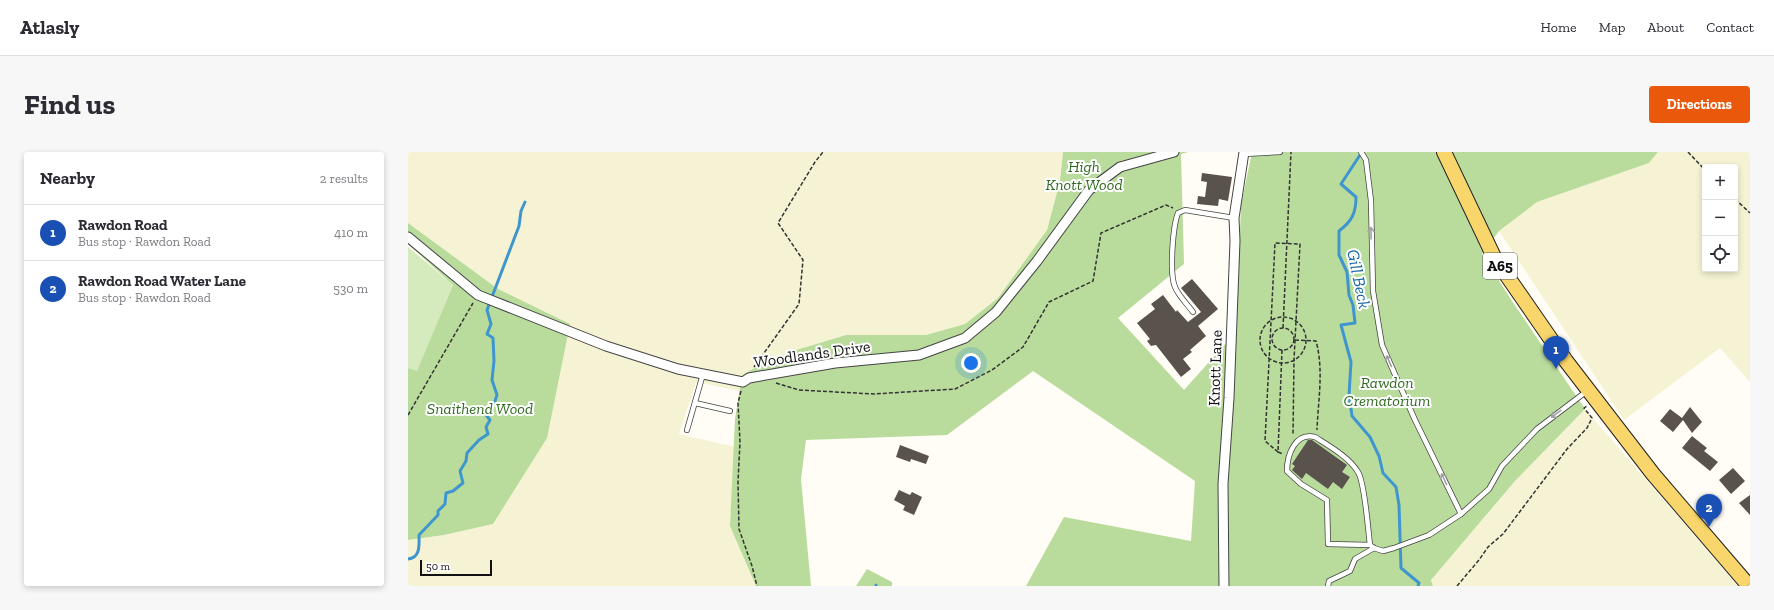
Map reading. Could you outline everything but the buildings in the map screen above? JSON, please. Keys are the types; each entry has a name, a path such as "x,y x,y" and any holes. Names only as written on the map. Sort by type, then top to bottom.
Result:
{"main road":[{"name":"A65","path":"1444,152 1494,257 1591,395 1653,474 1749,584"}],"street":[{"name":"Woodlands Drive","path":"408,237 482,296 606,346 678,369 743,382 749,378 835,363 919,355 965,338 996,312 1037,261 1089,190 1120,167 1174,152"},
{"name":"Knott Lane","path":"1224,586 1223,484 1229,398 1234,218 1244,153"}],"lane":[{"path":"1244,153 1280,152"},
{"path":"1361,152 1366,160 1371,202 1373,291 1382,346 1415,420 1461,514"},
{"path":"1193,312 1175,288 1172,276 1172,259 1178,213 1185,210 1234,218"},
{"path":"687,430 703,374"},
{"path":"1372,546 1359,472 1348,460 1316,438 1309,436 1303,437 1297,441 1292,447 1289,456 1287,471 1301,484 1327,500 1328,544 1372,546 1383,551 1428,535 1461,514 1489,489 1502,466 1537,429 1591,395"},
{"path":"695,403 730,410"},
{"path":"1328,586 1329,581 1350,571 1355,559 1372,546"}],"path":[{"path":"757,586 752,566 739,529 738,482 740,442 738,403 743,382 799,304 803,260 778,223 815,162 823,152"},
{"path":"1284,328 1291,152"},
{"path":"1688,152 1702,167"},
{"path":"1736,200 1750,213"},
{"path":"1289,456 1278,452 1266,441 1275,243 1300,244 1294,360 1292,447"},
{"path":"408,415 482,296"},
{"path":"1284,317 1296,321 1303,329 1306,340 1304,350 1294,360 1281,362 1270,358 1264,353 1260,338 1262,331 1271,320 1284,317"},
{"path":"1271,340 1276,330 1284,328 1290,331 1295,340"},
{"path":"1271,340 1275,347 1282,350 1292,346 1295,340"},
{"path":"1295,340 1316,341 1320,362 1316,438"},
{"path":"1278,452 1282,350"},
{"path":"1457,586 1488,547 1503,534 1567,449 1587,428 1592,418 1584,408 1591,395"}],"shaded area":[{"path":"408,152 1063,152 1060,181 1047,230 998,298 965,324 926,335 846,335 796,350 764,363 742,375 739,391 696,382 679,434 735,447 730,526 756,586 408,586 408,540 444,535 493,524 570,324 498,289 408,223"},
{"path":"1658,152 1750,152 1750,382 1720,348 1624,420 1499,231 1537,202 1649,163"},
{"path":"1585,409 1738,586 1433,586 1431,580 1515,481"}],"green space":[{"path":"1063,152 1188,152 1181,154 1184,264 1118,318 1184,390 1236,332 1241,205 1252,152 1658,152 1649,163 1537,202 1499,231 1482,254 1585,409 1515,481 1431,580 1433,586 1026,586 1064,517 1191,541 1195,481 1033,371 947,435 806,440 801,479 811,586 756,586 730,526 735,419 742,375 764,363 796,350 846,335 926,335 965,324 998,298 1047,230 1060,181"},
{"name":"Snaithend Wood","path":"408,223 498,289 570,324 547,438 493,524 444,535 408,540 408,368 417,371 453,285 408,244"},
{"path":"408,247 453,285 417,372 408,368"},
{"path":"867,569 892,582 892,586 856,586"}],"waterway":[{"name":"Gill Beck","path":"1362,152 1341,184 1356,197 1354,212 1347,224 1339,231 1339,255 1347,272 1349,295 1353,305 1355,323 1341,325 1351,362 1349,395 1352,416 1370,437 1379,456 1383,473 1396,487 1399,505 1401,568 1419,583 1418,586"},
{"path":"408,559 412,558 417,553 419,546 419,535 438,515 438,511 445,504 446,493 453,491 463,483 460,471 466,461 467,453 479,440 488,434 486,427 490,420 486,415 489,407 494,404 497,395 492,380 494,361 493,338 487,334 491,324 487,310 519,226 521,211 525,202"}],"place":[{"name":"Rawdon Road","path":"1556,369"},
{"name":"Rawdon Road Water Lane","path":"1709,527"}],"park label":[{"name":"High Knott Wood","path":"1084,175"},
{"name":"Rawdon Crematorium","path":"1387,391"}]}
